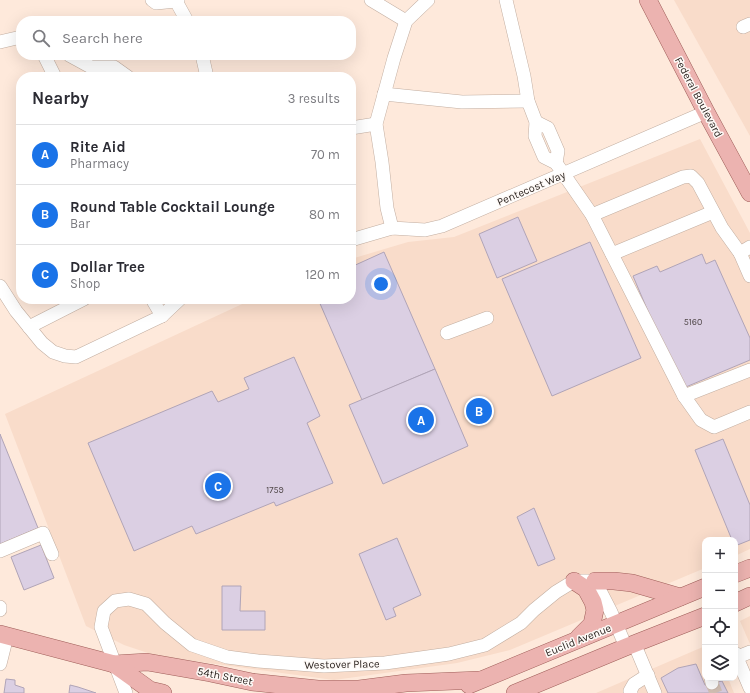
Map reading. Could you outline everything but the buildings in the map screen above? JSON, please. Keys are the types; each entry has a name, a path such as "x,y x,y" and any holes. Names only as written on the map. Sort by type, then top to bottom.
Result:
{"main road":[{"name":"Federal Boulevard","path":"648,0 750,193"},
{"path":"738,573 750,568"},
{"path":"574,581 586,589 593,602 595,610 592,624 577,640"},
{"path":"595,581 632,583 680,597"},
{"path":"738,590 750,585"},
{"name":"Euclid Avenue","path":"451,693 479,680 702,588"},
{"path":"738,602 750,596"},
{"path":"515,693 630,645 702,617"},
{"name":"54th Street","path":"4,635 114,664 147,662 252,682 318,689 359,689 406,683 479,680"},
{"name":"54th Street","path":"114,664 150,690 163,693"}],"street":[{"path":"152,0 156,3 177,0 185,16"},
{"path":"370,0 406,21"},
{"path":"392,228 387,208 376,124 406,21 428,0"},
{"path":"506,0 524,76 528,101 536,122 548,128 558,151 559,168 592,215 684,396 701,420 714,427 750,412"},
{"path":"0,42 16,39"},
{"path":"46,60 52,72"},
{"path":"78,60 91,67 114,67 121,72"},
{"path":"203,60 205,72"},
{"path":"384,94 462,102 528,101"},
{"name":"Pentecost Way","path":"356,239 392,228 425,230 442,226 559,168 706,112"},
{"path":"356,127 376,124"},
{"path":"592,215 683,177 691,176 698,183 722,228 745,250 750,276"},
{"path":"612,254 713,212"},
{"path":"0,286 16,311 53,352 65,356 76,357 162,316 175,304"},
{"path":"29,326 74,304"},
{"path":"155,304 162,316"},
{"path":"447,332 487,318"},
{"path":"684,396 750,370"},
{"path":"0,551 43,533 52,554"},
{"path":"574,581 595,581 616,624 648,675 655,693"},
{"name":"Westover Place","path":"126,693 101,627 104,611 115,601 129,599 146,604 165,623 192,645 227,657 258,661 332,666 386,663 449,654 484,644 521,623 556,592 574,581"},
{"path":"0,664 4,635"},
{"path":"738,655 750,652"},
{"path":"738,661 750,688"},
{"path":"631,693 630,691 634,684 648,675"}],"shaded area":[{"path":"674,0 750,0 750,136"},
{"path":"700,139 750,233 750,549 738,555 738,537 702,537 702,569 510,650 457,663 334,680 157,656 124,645 86,626 5,414 242,304 356,304 356,258 408,242 454,237"},
{"path":"750,616 750,644 740,621"},
{"path":"702,647 702,681 729,681 734,693 596,693"}],"tunnel":[{"path":"712,683 716,693"}],"place":[{"name":"Round Table Cocktail Lounge","path":"479,411"},
{"name":"Rite Aid","path":"421,420"},
{"name":"Dollar Tree","path":"218,486"}]}
